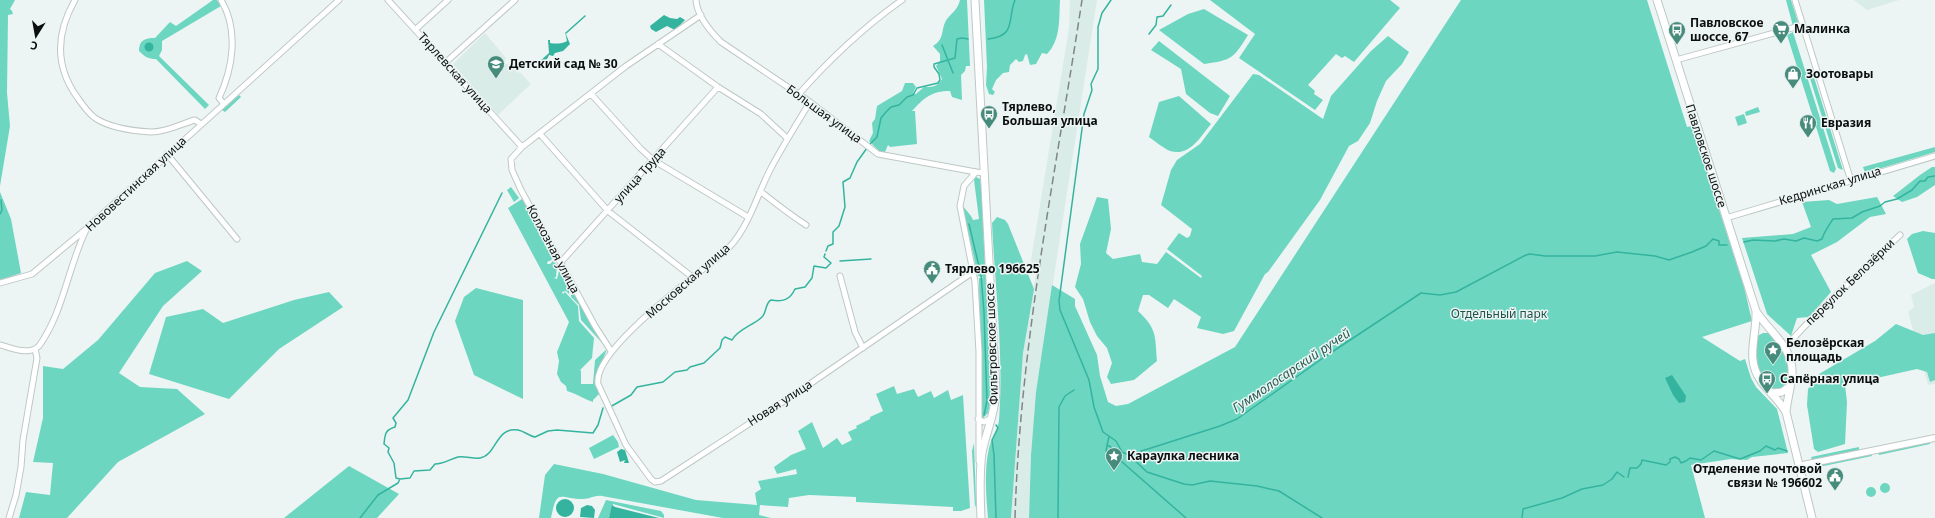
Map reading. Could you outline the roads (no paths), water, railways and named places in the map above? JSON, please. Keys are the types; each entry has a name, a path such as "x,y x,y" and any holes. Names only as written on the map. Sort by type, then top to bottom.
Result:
{"main road":[{"name":"Фильтровское шоссе","path":"976,0 996,392 995,409 982,452 980,477 981,518"},
{"name":"Павловское шоссе","path":"1657,0 1756,311 1769,329"},
{"name":"Павловское шоссе","path":"1754,336 1756,311"},
{"path":"1786,412 1792,367 1785,347 1769,329 1754,336 1752,345 1752,362 1758,377 1780,401 1786,412 1798,466 1812,518"},
{"path":"1771,392 1782,392 1789,387"}],"street":[{"path":"75,0 61,37 60,62 68,84 80,103 94,117 111,125 151,132 172,129 195,120 201,124"},
{"path":"221,0 227,12 232,41 230,70 219,98 224,104"},
{"name":"Нововестинская улица","path":"35,349 42,340 60,304 81,239 87,228 167,154 339,0"},
{"name":"Тярлевская улица","path":"388,0 522,147"},
{"path":"416,29 448,0"},
{"path":"445,63 515,0"},
{"name":"Большая улица","path":"696,0 701,15 714,35 721,42 810,102 878,154 984,173"},
{"path":"798,95 832,59 886,11 902,0"},
{"path":"1795,0 1851,180"},
{"name":"Колхозная улица","path":"611,351 595,326 562,262 521,190 512,170 511,159 522,147 630,63 701,15"},
{"path":"1676,60 1803,24"},
{"path":"658,44 718,88 761,114 787,138"},
{"name":"улица Труда","path":"562,262 718,88"},
{"path":"591,94 640,148 653,160 748,217"},
{"name":"Московская улица","path":"611,411 597,380 611,351 691,276 726,250 748,217 787,138 810,102"},
{"path":"540,134 608,211 691,276"},
{"path":"167,154 237,239"},
{"name":"Кедринская улица","path":"1726,218 1935,156"},
{"path":"976,172 964,186 960,206 973,272 979,352 978,419 980,477"},
{"path":"760,191 782,207 785,211 806,225"},
{"path":"0,283 32,274 87,228"},
{"name":"переулок Белозёрки","path":"1785,347 1825,304 1900,235"},
{"name":"Новая улица","path":"611,411 626,445 649,477 653,481 659,482 863,348 973,272"},
{"path":"840,276 855,332 863,348"},
{"path":"0,345 26,351 35,349 37,358 23,440 21,467 16,495 9,518"},
{"path":"978,419 984,422 992,418"},
{"path":"1798,466 1935,438"}],"waterway":[{"path":"988,39 997,37 1007,30 1015,0"},
{"name":"Гуммолосарский ручей","path":"1111,0 1102,13 1098,27 1098,69 1091,84 1092,90 1084,114 1059,301 1060,310 1089,380 1094,407 1103,432 1116,441 1122,452 1129,455 1220,426 1237,419 1323,358 1421,293 1440,295 1456,292 1526,255 1595,256 1617,252 1655,256 1669,260 1706,246 1713,239 1719,241 1719,245 1727,245"},
{"path":"1149,34 1156,25 1157,17 1163,16 1171,5"},
{"path":"566,33 585,16"},
{"path":"869,145 877,137 881,118 886,112 891,107 899,105 907,97 913,95 917,88 938,83 940,80 939,74 934,67 934,64 955,58 957,39 968,39"},
{"path":"942,45 953,73"},
{"path":"826,251 828,246 833,244 833,232 839,226 845,207 843,182 850,178 857,162 867,148"},
{"name":"Гуммолосарский ручей","path":"1744,242 1753,240 1775,241 1784,239 1796,241 1804,238 1817,241 1822,239 1825,231 1833,219 1852,218 1862,212 1880,206 1885,202 1897,199 1912,190 1920,181 1925,181 1928,177 1935,176"},
{"path":"400,479 396,478 394,463 388,452 389,448 384,444 385,435 387,431 395,427 396,423 393,418 408,400 434,332 502,193"},
{"path":"0,214 2,210 1,200"},
{"path":"969,224 981,275 984,312 987,401 984,415"},
{"path":"610,407 631,395 637,387 663,382 675,372 687,370 690,367 704,363 720,348 722,340 725,337 732,340 738,333 762,317 769,301 786,299 791,296 795,289 805,287 812,278 814,266 826,268 831,263 824,257 825,254"},
{"path":"840,261 871,259"},
{"path":"1058,518 1059,407 1065,396 1074,390"},
{"path":"360,518 378,495 398,483 400,479 410,478 414,471 430,470 435,464 458,457 480,458 485,456 490,452 505,432 511,430 518,430 535,437 548,431 557,430 593,433 598,425 603,408"},
{"path":"996,425 998,428 992,440 994,455 996,518"},
{"path":"1109,437 1107,445 1111,447 1113,454 1186,518"},
{"path":"1107,446 1106,451 1111,451"},
{"path":"1628,477 1630,468 1637,468 1641,464 1642,460 1666,465 1670,462 1670,459 1675,457 1679,459 1681,463 1690,458 1701,460 1714,451 1740,459 1760,451 1766,446 1775,450 1778,448 1787,451"},
{"path":"1129,455 1147,472 1184,484 1192,485 1210,481 1257,486 1279,491 1322,518"},
{"path":"1522,518 1523,509 1562,498 1582,489 1603,485 1612,479 1617,472 1624,477"}],"railway":[{"path":"1015,518 1018,453 1032,323 1082,0"}],"place":[{"name":"Малинка","path":"1781,44"},
{"name":"Павловское шоссе, 67","path":"1677,45"},
{"name":"Детский сад № 30","path":"496,79"},
{"name":"Зоотовары","path":"1793,89"},
{"name":"Тярлево, Большая улица","path":"989,129"},
{"name":"Евразия","path":"1808,138"},
{"name":"Тярлево 196625","path":"932,284"},
{"name":"Белозёрская площадь","path":"1773,365"},
{"name":"Сапёрная улица","path":"1767,394"},
{"name":"Караулка лесника","path":"1114,471"},
{"name":"Отделение почтовой связи № 196602","path":"1835,491"}],"park label":[{"name":"Отдельный парк","path":"1499,314"}]}
